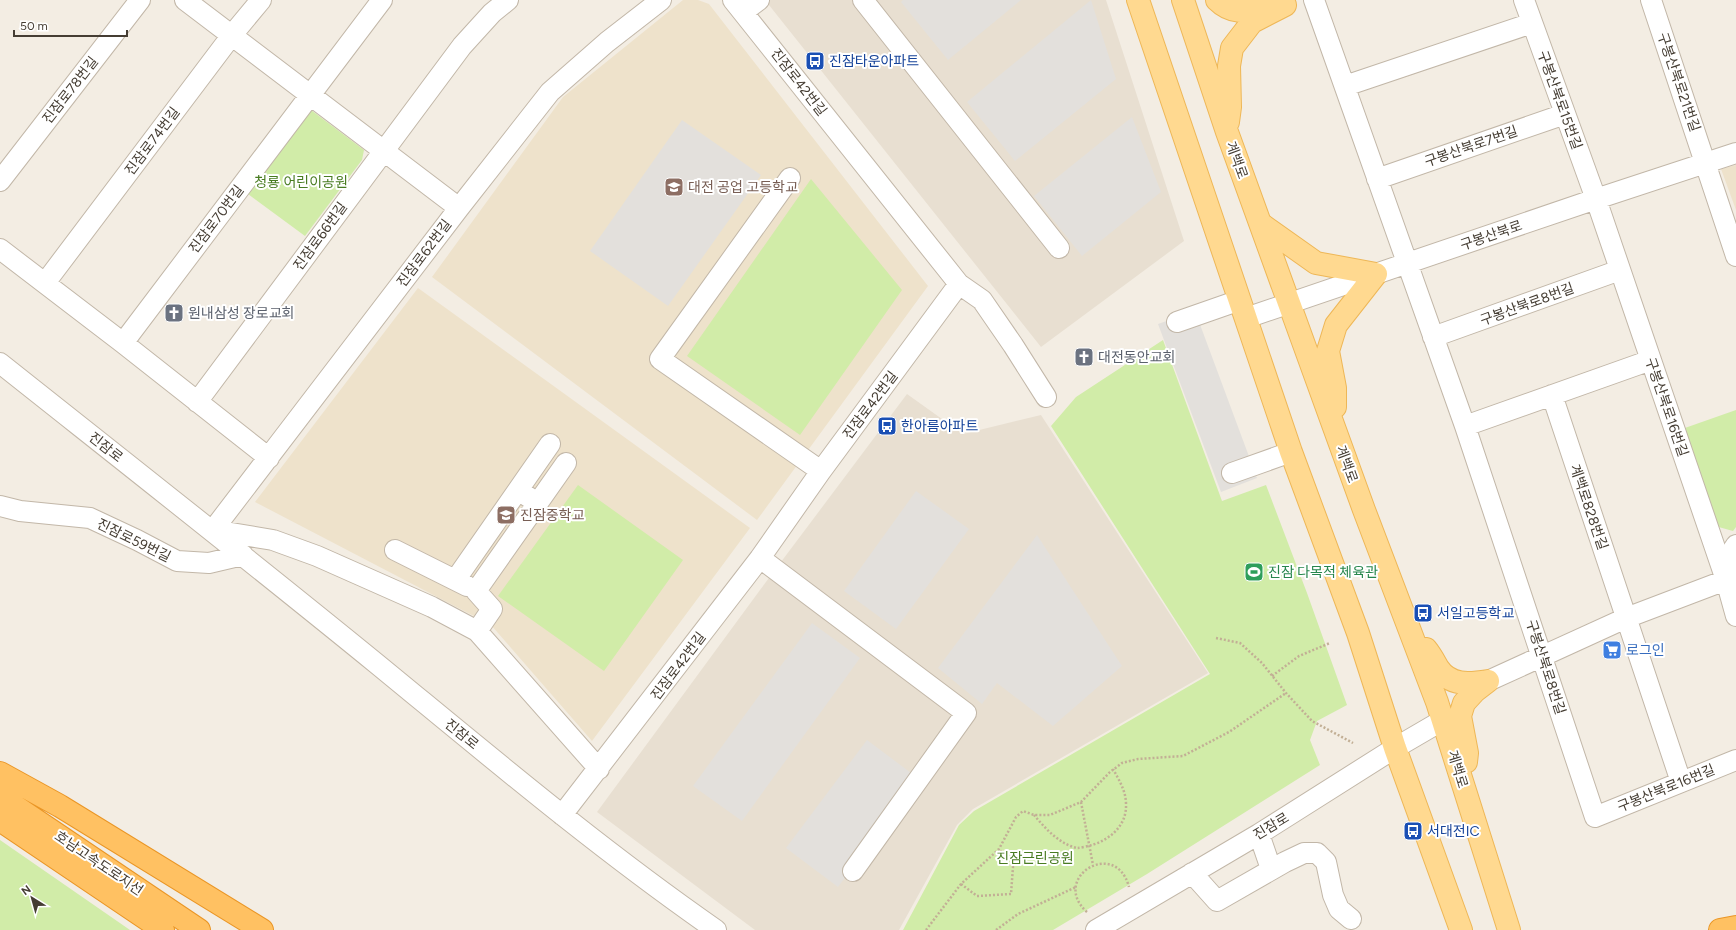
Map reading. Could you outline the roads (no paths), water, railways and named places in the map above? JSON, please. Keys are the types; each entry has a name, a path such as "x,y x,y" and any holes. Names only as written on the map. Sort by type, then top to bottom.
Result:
{"highway":[{"path":"0,772 60,806 262,930"},
{"name":"호남고속도로지선","path":"0,796 199,930"},
{"name":"호남고속도로지선","path":"0,820 163,930"},
{"path":"1720,930 1736,927"}],"main road":[{"path":"1138,0 1291,452 1358,633 1395,748 1461,930"},
{"name":"계백로","path":"1183,0 1227,132 1443,720 1462,786 1509,930"},
{"path":"1217,0 1224,6 1235,11 1248,12 1293,2"},
{"path":"1227,132 1230,107 1229,66 1232,48 1252,22 1293,2"},
{"path":"1261,224 1316,263 1376,274 1336,325 1328,351 1335,388 1335,428"},
{"path":"1408,625 1446,678 1458,683 1488,681"},
{"path":"1462,786 1467,753 1460,716 1464,703 1475,691 1488,681"}],"street":[{"name":"진잠로78번길","path":"0,181 140,0"},
{"path":"185,0 459,208"},
{"name":"진잠로74번길","path":"45,282 261,0"},
{"name":"진잠로70번길","path":"123,343 309,94 382,0"},
{"name":"진잠로66번길","path":"197,402 462,46 492,13 508,0"},
{"name":"진잠로62번길","path":"213,530 459,208 550,92 608,42 661,0"},
{"path":"738,6 759,0"},
{"path":"863,0 1059,248"},
{"path":"1314,0 1408,263"},
{"name":"구봉산북로15번길","path":"1524,0 1596,199"},
{"name":"구봉산북로21번길","path":"1651,0 1706,163"},
{"name":"진잠로42번길","path":"562,815 599,769 760,558 820,471 959,284 738,6"},
{"path":"1345,86 1532,23"},
{"name":"구봉산북로7번길","path":"1377,179 1565,114"},
{"name":"구봉산북로","path":"1177,322 1243,309 1290,303 1736,153"},
{"path":"1706,163 1736,256"},
{"path":"790,178 660,359 820,471"},
{"name":"구봉산북로16번길","path":"1596,199 1651,360 1731,580 1736,616"},
{"path":"0,249 45,282 269,458"},
{"name":"구봉산북로8번길","path":"1408,263 1465,426 1596,817"},
{"name":"구봉산북로8번길","path":"1433,337 1620,270"},
{"path":"959,284 982,300 1046,397"},
{"path":"1465,426 1651,360"},
{"name":"진잠로","path":"0,363 213,530 562,815 677,903 716,930"},
{"name":"계백로828번길","path":"1552,395 1681,782"},
{"path":"456,579 550,444"},
{"path":"1232,473 1291,452"},
{"path":"476,591 566,463"},
{"path":"518,490 538,504"},
{"name":"진잠로59번길","path":"0,506 20,511 90,518 137,540 176,561 209,563 243,555"},
{"name":"진잠로","path":"213,530 273,540 317,556 432,607 477,631 599,769"},
{"path":"1488,681 1626,618 1731,580 1732,551 1736,545"},
{"path":"395,550 456,579 476,591 492,609 477,631"},
{"path":"760,558 966,713 853,871"},
{"name":"진잠로","path":"1106,927 1192,873 1259,834 1395,748 1443,720"},
{"name":"구봉산북로16번길","path":"1596,817 1736,760"},
{"path":"1259,834 1271,870"},
{"path":"1192,873 1217,901 1304,853 1317,853 1326,862 1333,895 1339,909 1351,919"}],"place":[{"name":"진잠타운아파트","path":"815,61"},
{"name":"대전 공업 고등학교","path":"674,187"},
{"name":"원내삼성 장로교회","path":"174,313"},
{"name":"대전동안교회","path":"1084,357"},
{"name":"한아름아파트","path":"887,426"},
{"name":"진잠중학교","path":"506,515"},
{"name":"진잠 다목적 체육관","path":"1254,572"},
{"name":"서일고등학교","path":"1423,613"},
{"name":"로그인","path":"1612,650"},
{"name":"서대전IC","path":"1413,831"}],"park label":[{"name":"청룡 어린이공원","path":"301,182"},
{"name":"진잠근린공원","path":"1035,858"}]}
